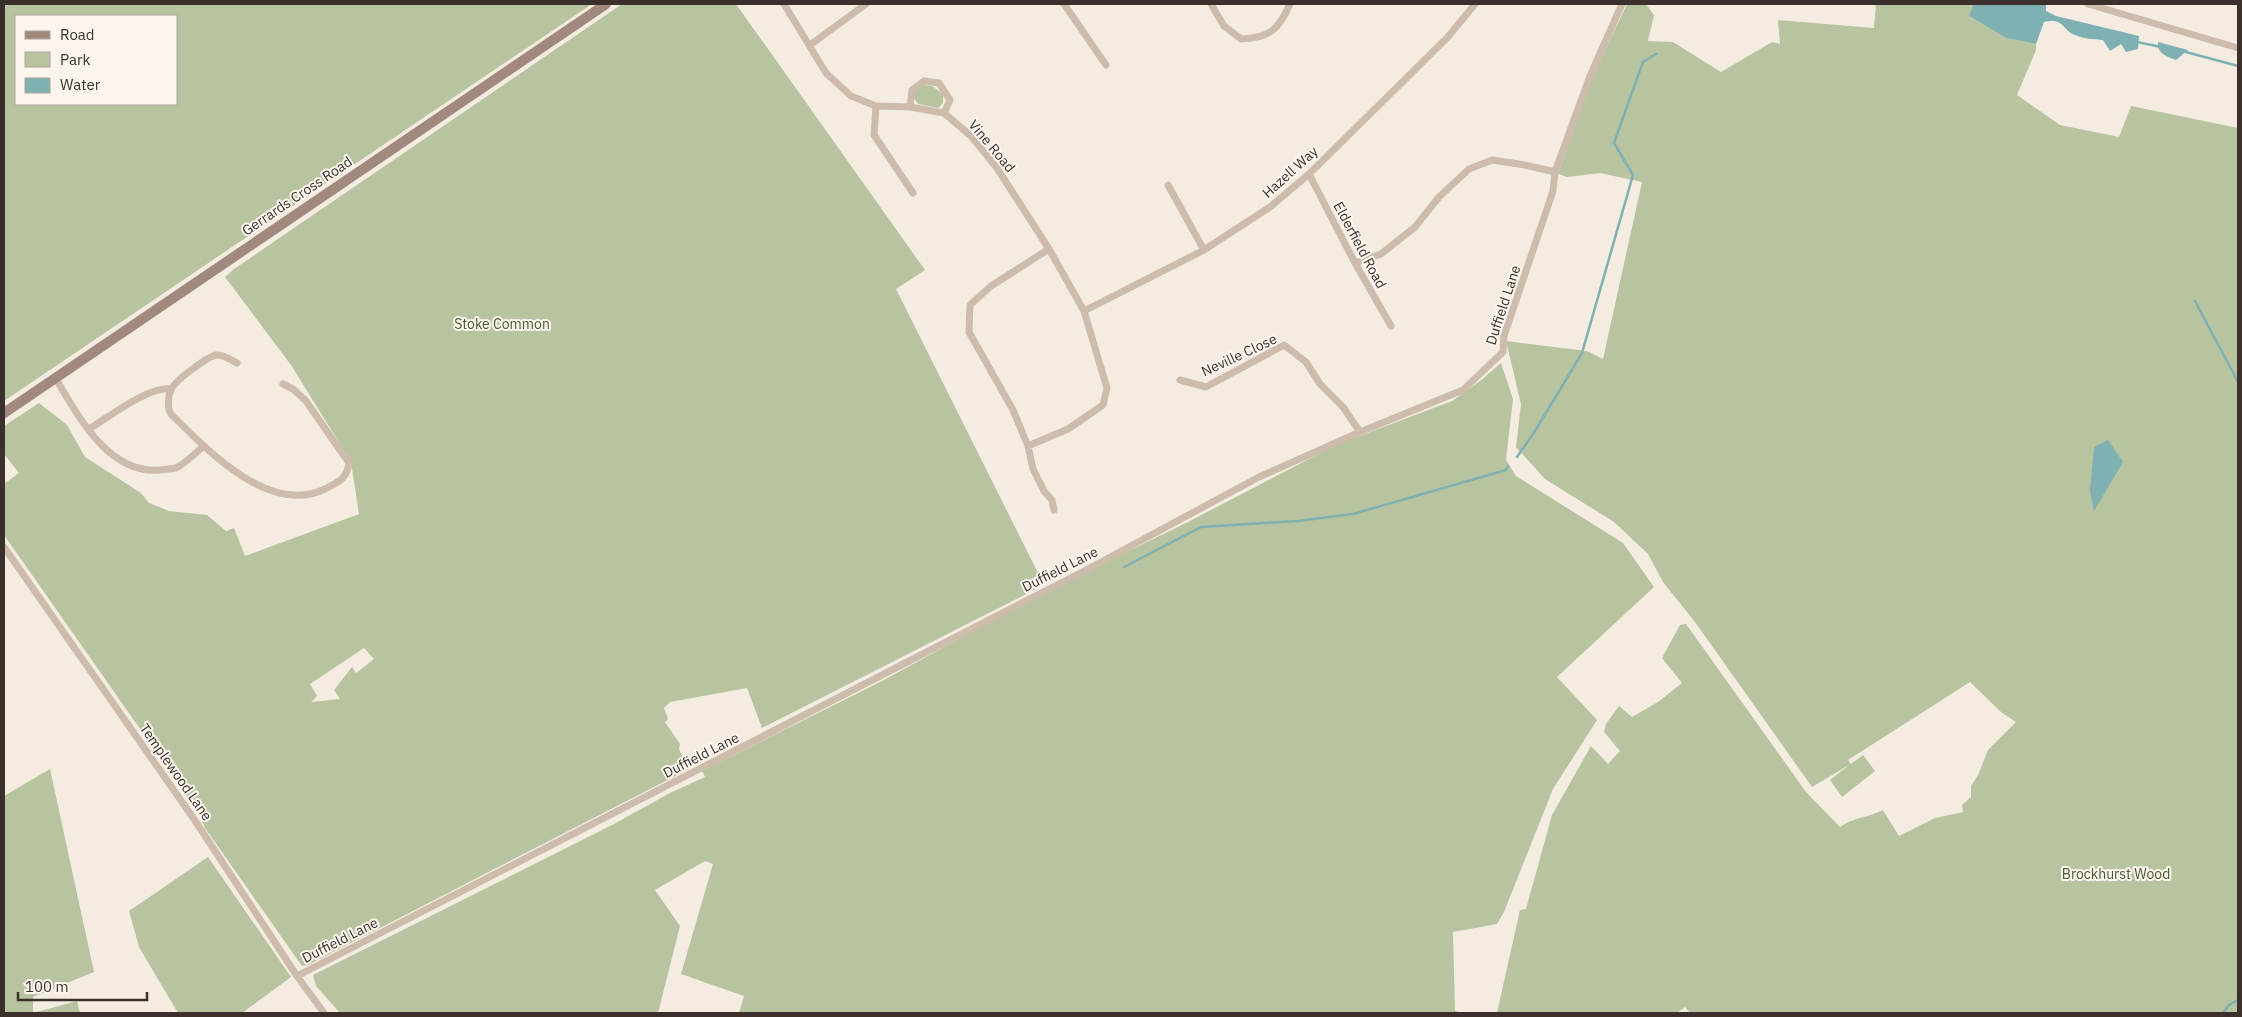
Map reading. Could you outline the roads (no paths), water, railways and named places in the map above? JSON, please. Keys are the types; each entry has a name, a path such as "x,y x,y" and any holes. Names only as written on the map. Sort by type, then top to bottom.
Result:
{"main road":[{"name":"Gerrards Cross Road","path":"4,413 606,4"}],"street":[{"path":"784,4 826,73 851,96 876,106 910,107 944,113 950,100 938,83 924,81 912,90 910,107"},
{"path":"810,45 866,4"},
{"path":"1064,4 1106,65"},
{"path":"1211,4 1224,26 1241,39 1258,38 1278,28 1290,4"},
{"name":"Duffield Lane","path":"297,976 1088,569 1258,477 1360,432 1463,390 1503,352 1504,336 1553,191 1555,172 1590,76 1622,4"},
{"path":"2088,4 2238,48"},
{"name":"Hazell Way","path":"1084,311 1204,250 1270,207 1309,174 1447,38 1471,5"},
{"path":"876,106 874,135 913,193"},
{"name":"Vine Road","path":"944,113 971,136 997,168 1049,249 1084,311 1107,388 1103,405 1068,429 1028,446"},
{"path":"1355,263 1381,254 1415,227 1439,197 1469,169 1492,160 1555,172"},
{"name":"Elderfield Road","path":"1309,174 1355,263 1391,326"},
{"path":"1168,185 1204,250"},
{"path":"1049,249 990,286 970,305 969,332 1013,410 1028,446 1033,469 1044,491 1052,500 1054,510"},
{"name":"Neville Close","path":"1180,380 1206,387 1284,345 1306,362 1320,384 1343,407 1360,432"},
{"path":"237,363 225,356 212,356 194,368 171,389 168,410 203,447 232,469 272,491 292,495 308,494 322,490 342,480 348,472 349,463 306,401 293,389 283,384"},
{"path":"56,379 73,408 89,429 117,459 146,471 176,468 203,447"},
{"path":"89,429 150,392 163,388 171,389"},
{"name":"Templewood Lane","path":"4,547 196,822 297,976 324,1013"}],"water":[{"path":"1973,4 2046,4 2046,11 2056,16 2139,36 2138,49 2126,52 2121,44 2110,51 2103,40 2078,36 2055,21 2044,22 2036,44 2006,38 1969,16"},
{"path":"2158,42 2188,50 2176,60 2161,52"},
{"path":"2108,440 2123,462 2094,511 2090,491 2094,447"}],"waterway":[{"path":"2137,42 2161,47"},
{"path":"2186,52 2238,66"},
{"path":"1517,457 1582,353 1633,175 1614,143 1643,62 1656,54"},
{"path":"2195,301 2238,382"},
{"path":"1124,567 1201,527 1298,521 1353,514 1506,470 1508,466"},
{"path":"2223,1013 2229,1005 2238,1000"}],"park label":[{"name":"Stoke Common","path":"502,324"},
{"name":"Brockhurst Wood","path":"2116,874"}]}
